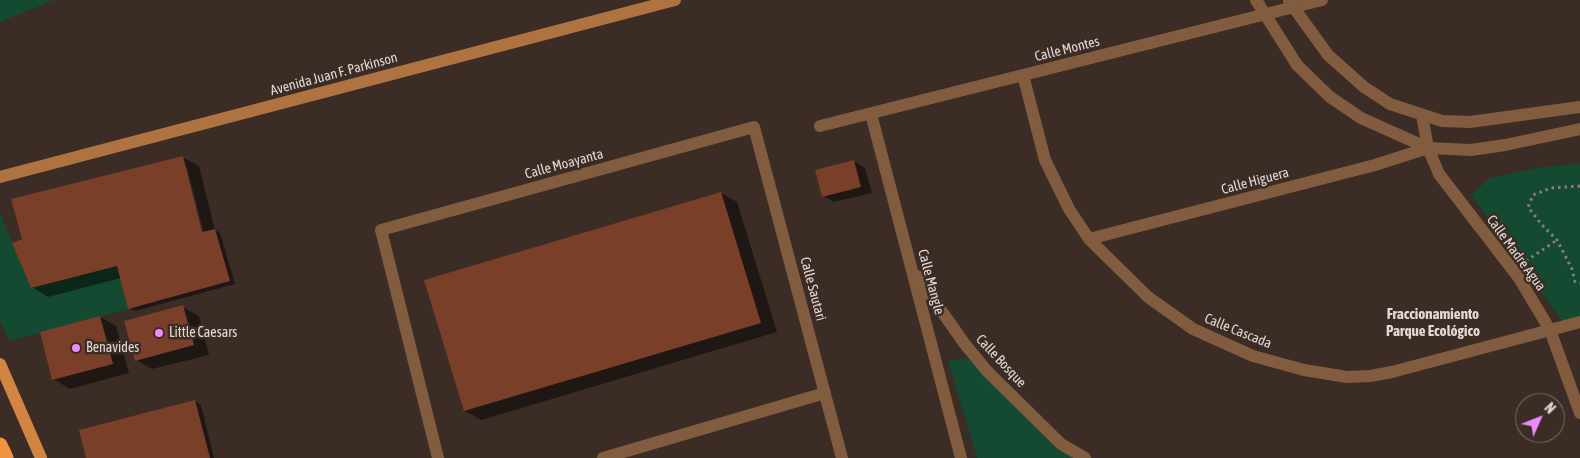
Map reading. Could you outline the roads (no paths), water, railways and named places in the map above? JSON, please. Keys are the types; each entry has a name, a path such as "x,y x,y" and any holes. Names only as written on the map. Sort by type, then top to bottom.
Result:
{"highway":[{"path":"0,444 6,458"}],"main road":[{"name":"Avenida Juan F. Parkinson","path":"0,177 675,0"},
{"path":"0,364 41,458"}],"street":[{"path":"1256,0 1297,64 1330,96 1361,118 1428,148 1471,150 1506,145 1580,129"},
{"name":"Calle Montes","path":"820,126 1264,14 1291,4 1322,0"},
{"path":"1291,4 1328,55 1364,87 1390,104 1442,121 1470,122 1580,107"},
{"name":"Calle Cascada","path":"1023,75 1045,160 1069,209 1090,239 1148,297 1193,329 1253,356 1304,370 1347,377 1370,376 1401,370 1580,322"},
{"name":"Calle Mangle","path":"871,114 962,458"},
{"name":"Calle Madre Agua","path":"1422,115 1428,148 1439,174 1512,268 1550,330 1580,413"},
{"name":"Calle Moayanta","path":"438,458 381,230 754,127"},
{"name":"Calle Sautari","path":"754,127 842,458"},
{"name":"Calle Higuera","path":"1090,239 1375,165 1428,148"},
{"name":"Calle Bosque","path":"912,268 964,343 986,371 1061,444 1085,458"},
{"path":"603,458 825,393"}],"place":[{"name":"Little Caesars","path":"159,333"},
{"name":"Benavides","path":"76,348"}],"district":[{"name":"Fraccionamiento Parque Ecológico","path":"1433,322"}]}
